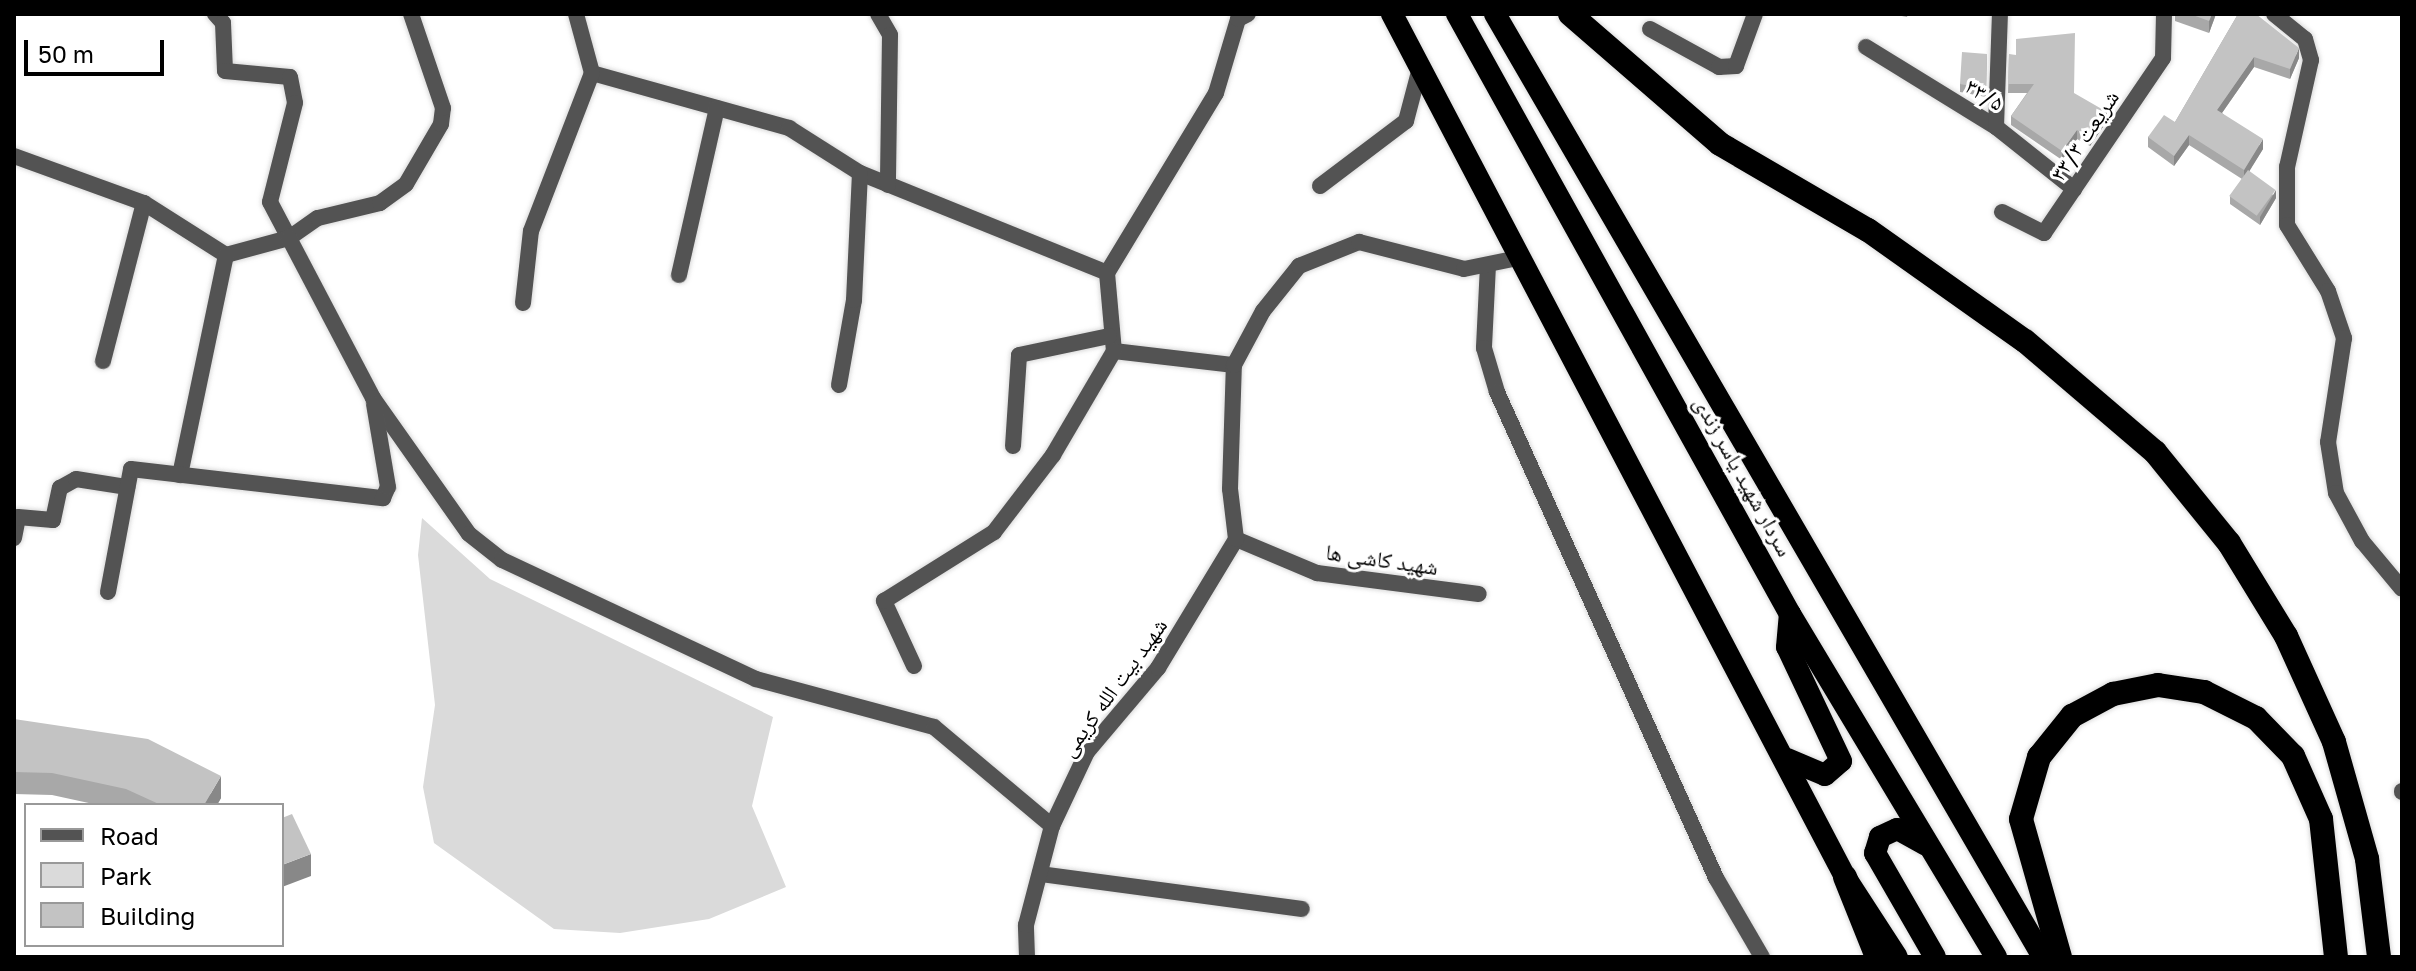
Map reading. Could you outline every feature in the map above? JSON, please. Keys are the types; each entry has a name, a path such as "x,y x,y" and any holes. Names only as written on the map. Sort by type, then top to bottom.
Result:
{"highway":[{"path":"1392,14 1518,258 1787,759 1845,877 1877,957"},
{"name":"سردار شهید یاسر زندی","path":"1457,14 1790,614 1939,857 1996,957"},
{"path":"1495,14 2043,957"},
{"path":"1570,14 1720,144 1868,230 2067,373 2155,452 2245,570 2286,636 2334,742 2367,859 2379,957"},
{"path":"1787,759 1825,775 1841,761 1787,647 1790,614"},
{"path":"2060,957 2021,819 2039,757 2072,716 2113,694 2158,685 2204,692 2256,718 2293,756 2321,819 2336,957"},
{"path":"1935,957 1876,846 1897,829 1939,857"},
{"path":"1845,877 1897,957"}],"street":[{"path":"215,14 223,23 225,71 290,77 295,103 270,202 373,398 469,534 502,560 756,679 934,727 1052,826"},
{"path":"14,156 144,203 226,255 289,238 318,218 380,203 406,184 441,124 443,108 411,14"},
{"path":"523,303 531,231 592,73 576,14"},
{"path":"878,14 890,35 888,185"},
{"path":"1650,29 1719,67 1736,66 1755,14"},
{"path":"1996,127 2000,14"},
{"name":"شریعت ۳۳/۳","path":"2002,212 2044,233 2163,58 2164,14"},
{"path":"2274,14 2305,39 2311,60 2287,167 2287,225 2328,291 2344,338 2328,442 2336,493 2362,541 2402,589"},
{"path":"914,666 884,601 994,532 1053,455 1112,344 1107,273 1216,93 1239,16"},
{"name":"۳۳/۵","path":"1866,47 1996,127 2074,189"},
{"path":"1320,186 1406,121 1420,68"},
{"path":"592,73 789,128 860,173 1107,273"},
{"path":"679,275 717,108"},
{"path":"839,385 854,300 860,173"},
{"path":"103,361 144,203"},
{"path":"1236,539 1230,489 1234,365 1299,266 1332,250 1359,242 1464,269 1518,258"},
{"path":"180,475 226,255"},
{"path":"1488,265 1484,348 1497,392 1716,878 1762,957"},
{"path":"1013,446 1019,355 1112,344 1234,365"},
{"path":"108,592 131,469 383,498 388,487 373,398"},
{"path":"14,538 18,517 53,520 60,488 76,479 127,487"},
{"name":"شهید کاشی ها","path":"1236,539 1317,573 1479,594"},
{"name":"شهید بیت الله کریمی","path":"1027,957 1040,874 1052,826 1087,752 1158,668 1236,539"},
{"path":"1040,874 1302,909"}],"green space":[{"path":"422,518 490,579 773,717 752,806 786,887 709,919 620,933 554,929 434,843 423,787 435,705 418,555"}],"building":[{"path":"2190,14 2212,14 2209,21"},
{"path":"2238,14 2256,14 2299,48 2290,69 2254,57 2217,110 2263,139 2244,170 2189,135 2174,156 2148,137 2164,115 2175,122"},
{"path":"2075,33 2074,93 2107,112 2090,137 2077,130 2062,151 2011,116 2034,84 2008,84 2009,54 2016,55 2016,39"},
{"path":"1962,52 1987,54 1986,89 1960,84"},
{"path":"2248,170 2276,190 2257,216 2229,196"},
{"path":"14,719 148,739 221,776 205,803 157,803 126,789 52,773 14,772"},
{"path":"292,814 311,854 284,864 284,817"}]}
